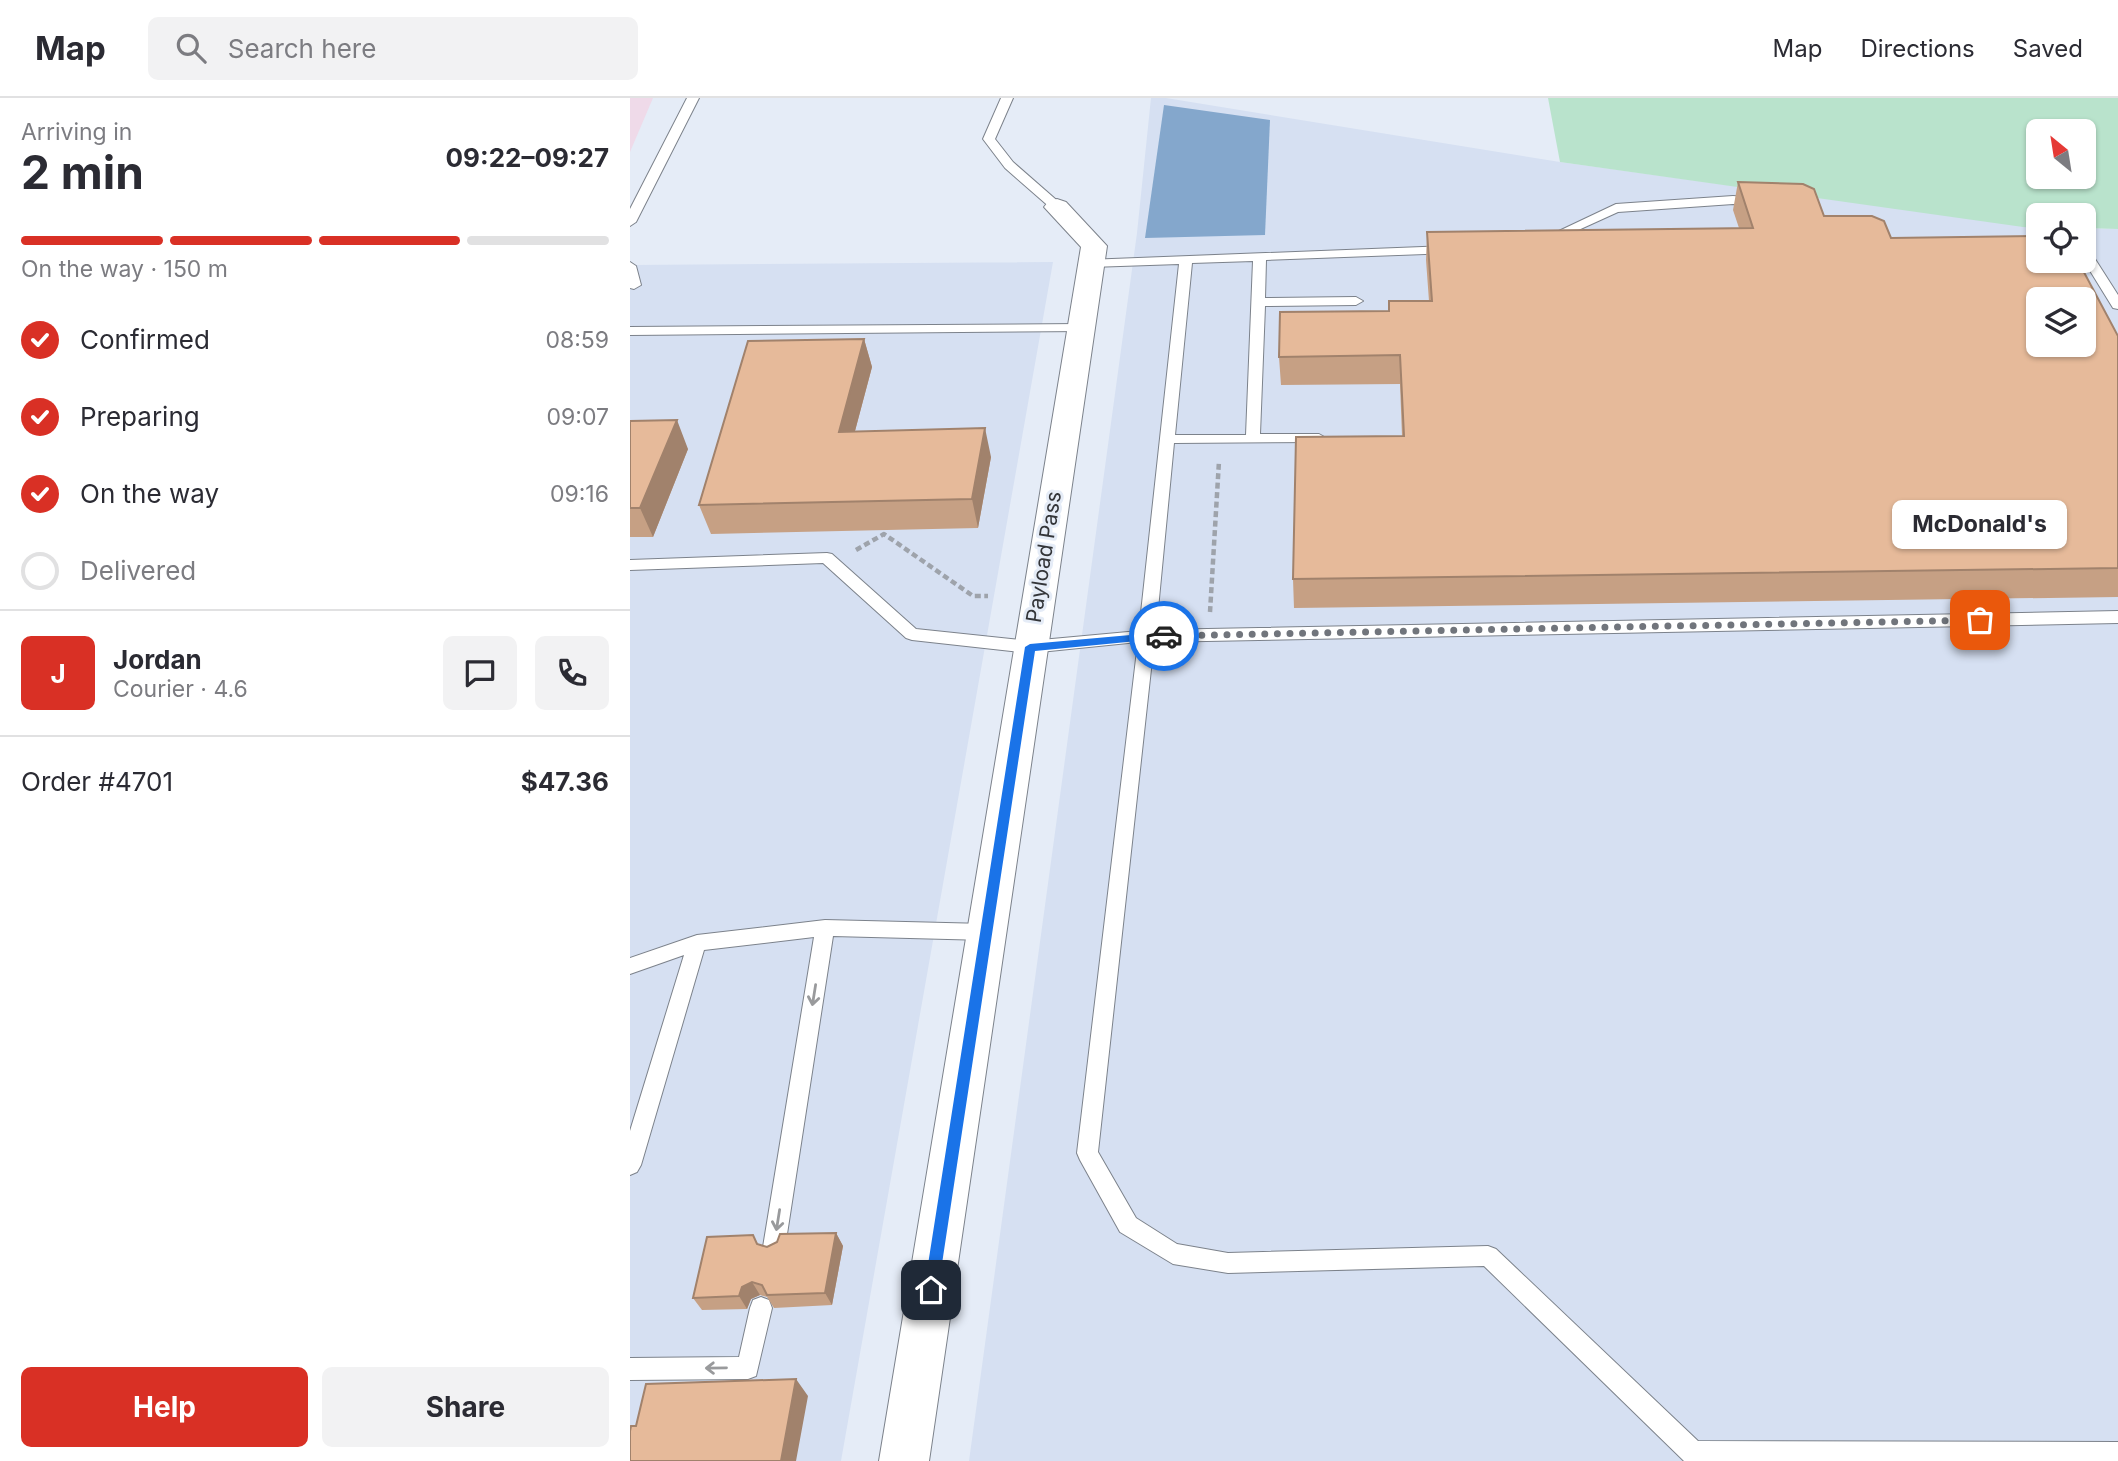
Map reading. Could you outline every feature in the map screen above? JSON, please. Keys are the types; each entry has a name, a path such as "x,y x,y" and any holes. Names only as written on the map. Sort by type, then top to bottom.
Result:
{"street":[{"name":"Payload Pass","path":"904,1461 1094,246 1057,208"}],"lane":[{"path":"630,222 693,98"},
{"path":"1007,98 989,139 1009,165 1057,208"},
{"path":"1573,246 1531,247 1616,208 1733,200 1773,204"},
{"path":"1091,263 1464,249"},
{"path":"1252,439 1260,257"},
{"path":"1186,260 1147,636 1087,1153 1128,1225 1173,1254 1228,1263 1488,1256 1694,1457 2118,1454"},
{"path":"630,266 634,285"},
{"path":"2096,270 2118,305"},
{"path":"1258,302 1356,301"},
{"path":"630,331 1081,328"},
{"path":"1167,439 1329,438"},
{"path":"630,565 827,558 912,634 1030,647 1147,636 2118,617"},
{"path":"774,1247 825,928"},
{"path":"630,966 697,943 825,928 986,932"},
{"path":"630,1165 697,943"},
{"path":"630,1369 748,1368 761,1308"}],"path":[{"path":"1209,620 1219,461"}],"shaded area":[{"path":"630,98 653,98 630,152"},
{"path":"1151,98 1166,98 1560,162 2026,226 2026,273 2096,273 2096,228 2118,229 2118,1461 969,1461 1137,233"},
{"path":"1053,262 841,1461 630,1461 630,265"}],"green space":[{"path":"1548,98 2118,98 2118,229 2096,228 2096,203 2026,203 2026,227 1560,162"}],"water":[{"path":"1164,105 1270,120 1265,235 1145,238"}],"building":[{"path":"1738,182 1803,184 1814,189 1824,216 1872,216 1884,221 1891,238 2026,236 2026,273 2084,273 2092,287 2026,287 2026,357 2096,357 2096,295 2118,336 2118,568 1293,579 1296,437 1404,436 1400,355 1279,357 1280,312 1389,311 1389,301 1432,301 1427,232 1753,228"},
{"path":"864,339 839,432 985,428 972,499 699,505 748,341"},
{"path":"677,420 640,508 630,508 630,421"},
{"path":"836,1233 825,1293 767,1295 762,1285 752,1282 742,1287 739,1296 693,1298 707,1237 753,1235 757,1244 767,1247 777,1242 780,1234"},
{"path":"796,1379 781,1461 630,1461 631,1426 636,1426 646,1384"}],"way so far":[{"path":"1164,636 1980,620"}],"place":[{"name":"McDonald's","path":"1980,620"}],"route":[{"path":"931,1290 1030,647 1164,636"}]}
